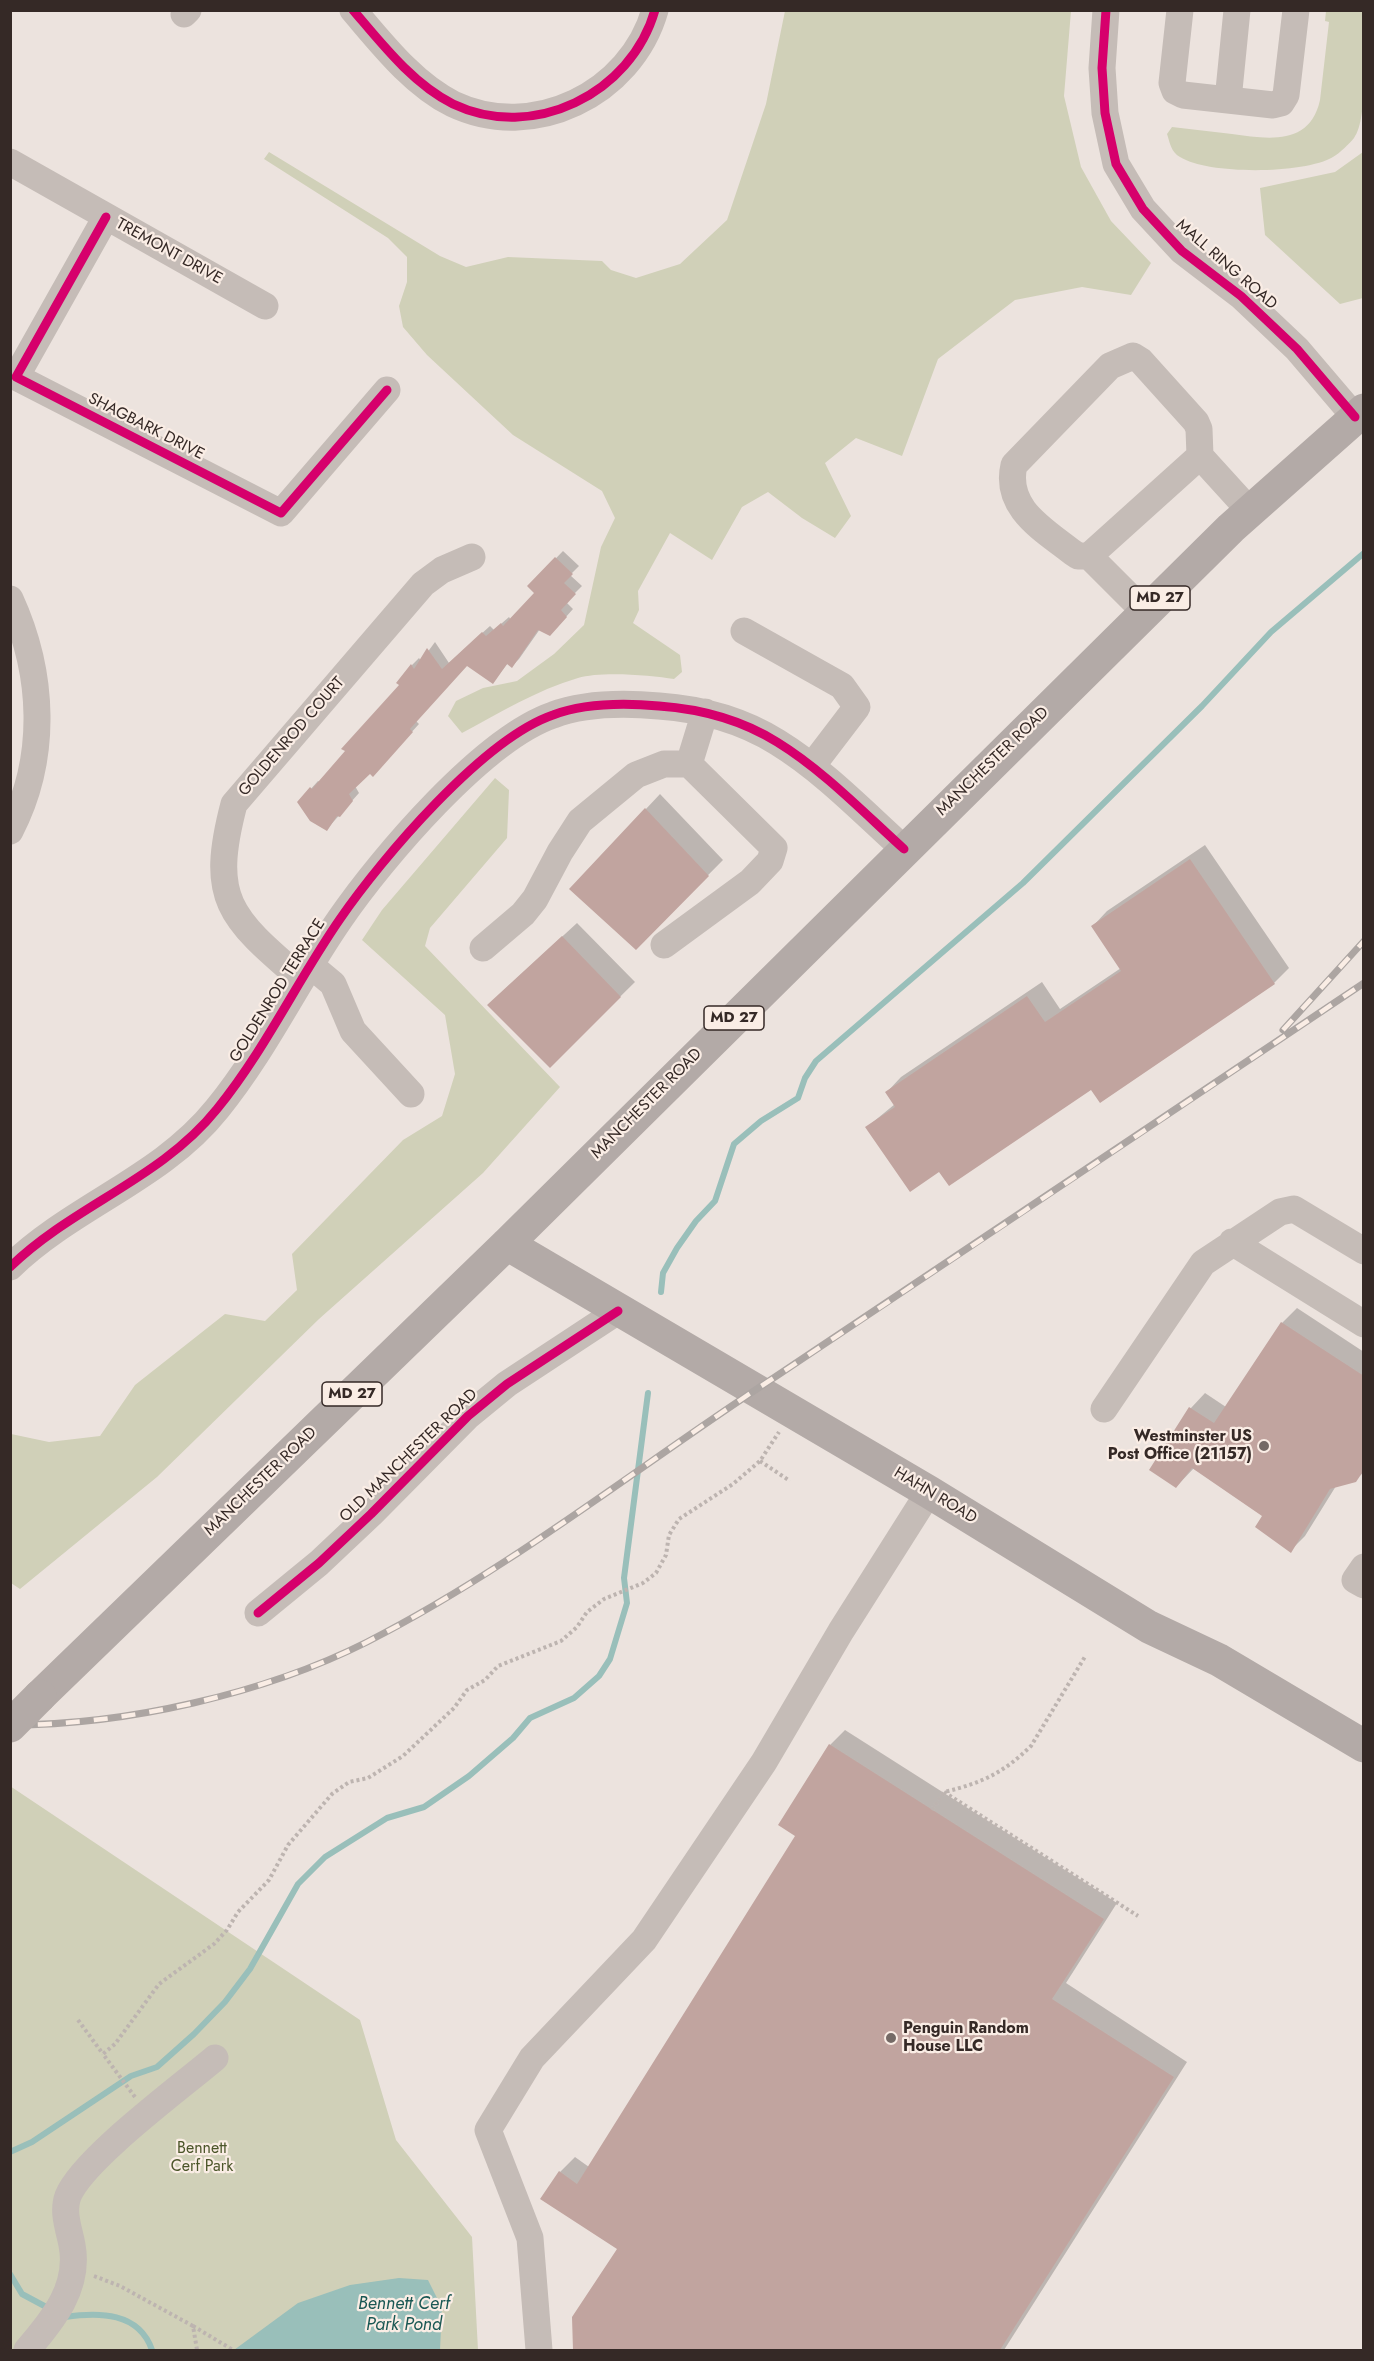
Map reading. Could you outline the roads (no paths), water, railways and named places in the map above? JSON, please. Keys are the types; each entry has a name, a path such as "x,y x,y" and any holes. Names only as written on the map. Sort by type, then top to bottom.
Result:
{"main road":[{"name":"MANCHESTER ROAD","path":"10,1726 507,1244 1145,612 1250,511 1359,413"},
{"name":"HAHN ROAD","path":"507,1244 929,1492 1149,1627 1220,1660 1364,1746"}],"street":[{"path":"352,10 426,87 452,103 497,117 525,117 559,109 585,98 608,84 621,72 637,51 651,25 655,10"},
{"name":"MALL RING ROAD","path":"1106,10 1102,68 1105,113 1116,164 1143,210 1182,251 1241,296 1359,413"},
{"path":"1180,10 1173,87 1183,95 1273,105 1284,99 1296,10"},
{"path":"1228,100 1237,10"},
{"name":"TREMONT DRIVE","path":"10,162 265,306"},
{"name":"SHAGBARK DRIVE","path":"106,217 16,377 280,513 387,390"},
{"path":"1200,456 1089,556 1078,556 1072,552 1025,513 1013,495 1014,465 1110,366 1133,356 1141,361 1196,422 1200,429 1200,456 1250,511"},
{"path":"1089,556 1145,612"},
{"name":"GOLDENROD COURT","path":"411,1094 352,1030 333,984 304,971 256,941 230,906 223,876 224,842 234,804 423,584 442,570 472,557"},
{"path":"10,599 20,621 32,663 38,700 38,734 26,795 10,831"},
{"path":"744,631 842,686 857,707 813,766"},
{"name":"GOLDENROD TERRACE","path":"10,1267 52,1230 133,1183 169,1158 198,1132 242,1076 304,971 342,916 448,791 494,750 531,725 553,715 586,707 652,705 728,717 775,740 813,766 904,849"},
{"path":"689,764 705,712"},
{"path":"483,948 523,914 535,899 560,852 580,821 636,775 664,764 689,764 774,848 770,861 750,882 664,945"},
{"path":"1104,1409 1203,1263 1280,1212 1294,1209 1364,1251"},
{"path":"1232,1242 1364,1324"},
{"name":"OLD MANCHESTER ROAD","path":"258,1612 319,1563 371,1515 468,1416 507,1384 618,1311"},
{"path":"539,2350 530,2238 488,2130 532,2058 644,1940 764,1762 812,1678 929,1492"},
{"path":"1364,1567 1355,1580 1364,1585"},
{"path":"27,2350 47,2327 73,2277 74,2261 66,2210 72,2187 123,2135 215,2058"},
{"path":"10,2347 16,2350"}],"water":[{"name":"Bennett Cerf Park Pond","path":"399,2278 428,2280 442,2308 440,2350 234,2350 298,2303 350,2285"}],"waterway":[{"path":"661,1292 663,1273 677,1248 696,1221 715,1201 734,1144 761,1121 798,1098 805,1078 816,1061 1023,883 1202,706 1271,632 1364,553"},
{"path":"10,2152 32,2142 131,2076 157,2067 194,2034 225,2002 250,1969 298,1884 325,1857 387,1818 424,1807 469,1776 513,1738 530,1718 574,1698 599,1676 610,1659 627,1603 624,1578 648,1393"},
{"path":"10,2274 22,2294 50,2309"},
{"path":"62,2315 65,2317 91,2315 116,2317 138,2328 146,2337 152,2350"}],"railway":[{"path":"1283,1030 1364,941"},
{"path":"10,1725 54,1724 100,1719 193,1703 239,1691 327,1660 367,1642 420,1613 471,1583 572,1517 719,1414 1364,983"}],"place":[{"name":"Westminster US Post Office (21157)","path":"1264,1446"},
{"name":"Penguin Random House LLC","path":"891,2038"}],"park label":[{"name":"Bennett Cerf Park","path":"202,2158"}]}
